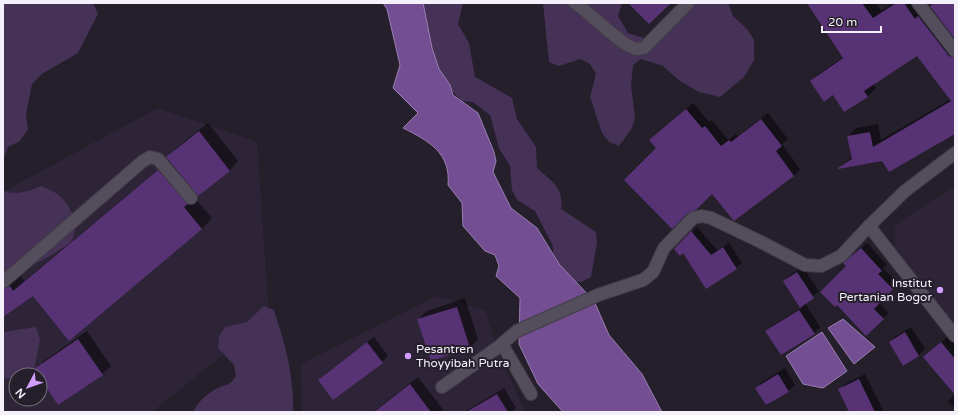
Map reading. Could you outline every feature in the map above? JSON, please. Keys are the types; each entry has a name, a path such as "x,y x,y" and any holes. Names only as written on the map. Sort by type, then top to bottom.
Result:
{"street":[{"path":"575,3 622,40 637,49 644,48 688,3"},
{"path":"918,3 955,51"},
{"path":"442,387 502,344 517,331 598,296 643,280 653,272 664,248 693,218 702,216 711,218 805,265 821,266 841,256 905,190 955,153"},
{"path":"3,282 143,161 150,157 158,159 191,198"},
{"path":"869,226 955,336"},
{"path":"502,344 531,394"}],"shaded area":[{"path":"3,3 93,3 98,14 78,53 42,74 32,84 26,114 28,129 20,141 8,147 3,160"},
{"path":"383,3 423,3 432,48 439,69 450,85 453,95 478,113 494,152 496,161 493,172 511,208 537,228 559,264 594,301 609,335 642,374 662,412 563,412 538,384 519,344 520,298 496,276 499,266 495,255 485,251 463,226 462,203 448,185 446,164 442,156 429,143 403,128 418,113 393,88 400,65 387,9"},
{"path":"423,3 463,3 458,24 469,43 475,77 512,98 517,119 536,147 537,168 552,181 559,190 561,195 561,209 596,232 597,243 591,277 582,282 571,282 553,255 553,246 535,211 517,200 512,190 510,166 499,148 490,115 473,102 462,101 432,71 423,28"},
{"path":"543,3 622,3 618,16 628,33 644,38 654,33 688,5 698,3 728,3 733,16 748,30 754,40 754,60 744,77 720,97 699,92 680,81 663,66 641,59 633,65 631,86 635,118 632,128 619,146 609,142 602,133 590,97 596,74 590,64 580,59 559,66 549,62"},
{"path":"158,108 257,142 269,317 152,412 3,412 3,192"},
{"path":"41,186 59,195 68,206 75,223 74,235 70,243 39,262 3,274 3,191 13,193 22,192"},
{"name":"Institut Pertanian Bogor","path":"955,187 955,326 894,253 895,227 917,210"},
{"name":"Pesantren Thoyyibah Putra","path":"437,296 485,310 497,348 525,412 302,412 301,364"},
{"path":"264,306 274,310 285,348 292,385 293,412 193,412 200,401 207,395 230,383 236,376 234,365 218,348 219,336 225,327 247,322"},
{"path":"843,319 875,347 854,364 828,328"},
{"path":"36,327 40,340 34,367 8,367 7,379 3,377 3,332"},
{"path":"822,332 847,371 823,388 803,384 786,356"}],"building":[{"path":"628,3 671,3 649,24"},
{"path":"807,3 862,3 873,18 896,3 904,3 915,19 918,16 949,56 955,58 955,134 889,172 882,161 838,169 852,159 847,136 870,132 873,147 951,101 917,56 864,91 868,97 844,112 833,95 824,102 810,81 843,58"},
{"path":"934,3 955,3 955,39 930,6"},
{"path":"686,109 702,128 705,126 721,146 729,140 731,142 761,119 782,146 776,151 794,176 734,221 712,194 696,210 688,213 672,229 624,180 656,148 649,140"},
{"path":"199,131 230,171 198,196 166,157"},
{"path":"158,170 188,204 184,207 202,229 69,341 33,296 3,317 3,289 10,286 13,291"},
{"path":"691,231 711,255 723,247 737,269 706,289 683,253 680,256 674,249"},
{"path":"861,248 882,271 878,274 893,289 874,309 884,319 866,336 837,305 835,307 820,292 846,266 843,263"},
{"path":"797,272 814,298 800,308 783,281"},
{"path":"457,307 470,348 431,361 417,319"},
{"path":"799,310 815,334 781,355 765,331"},
{"path":"905,332 919,356 903,366 889,342"},
{"path":"78,339 103,375 58,405 48,390 48,367 37,367"},
{"path":"367,342 383,363 333,400 318,380"},
{"path":"941,342 955,359 955,395 923,357"},
{"path":"778,374 789,392 766,405 755,388"},
{"path":"859,379 875,412 849,412 838,389"},
{"path":"410,384 431,412 374,412"},
{"path":"497,394 508,412 466,412"}],"place":[{"name":"Institut Pertanian Bogor","path":"940,290"},
{"name":"Pesantren Thoyyibah Putra","path":"408,356"}]}
